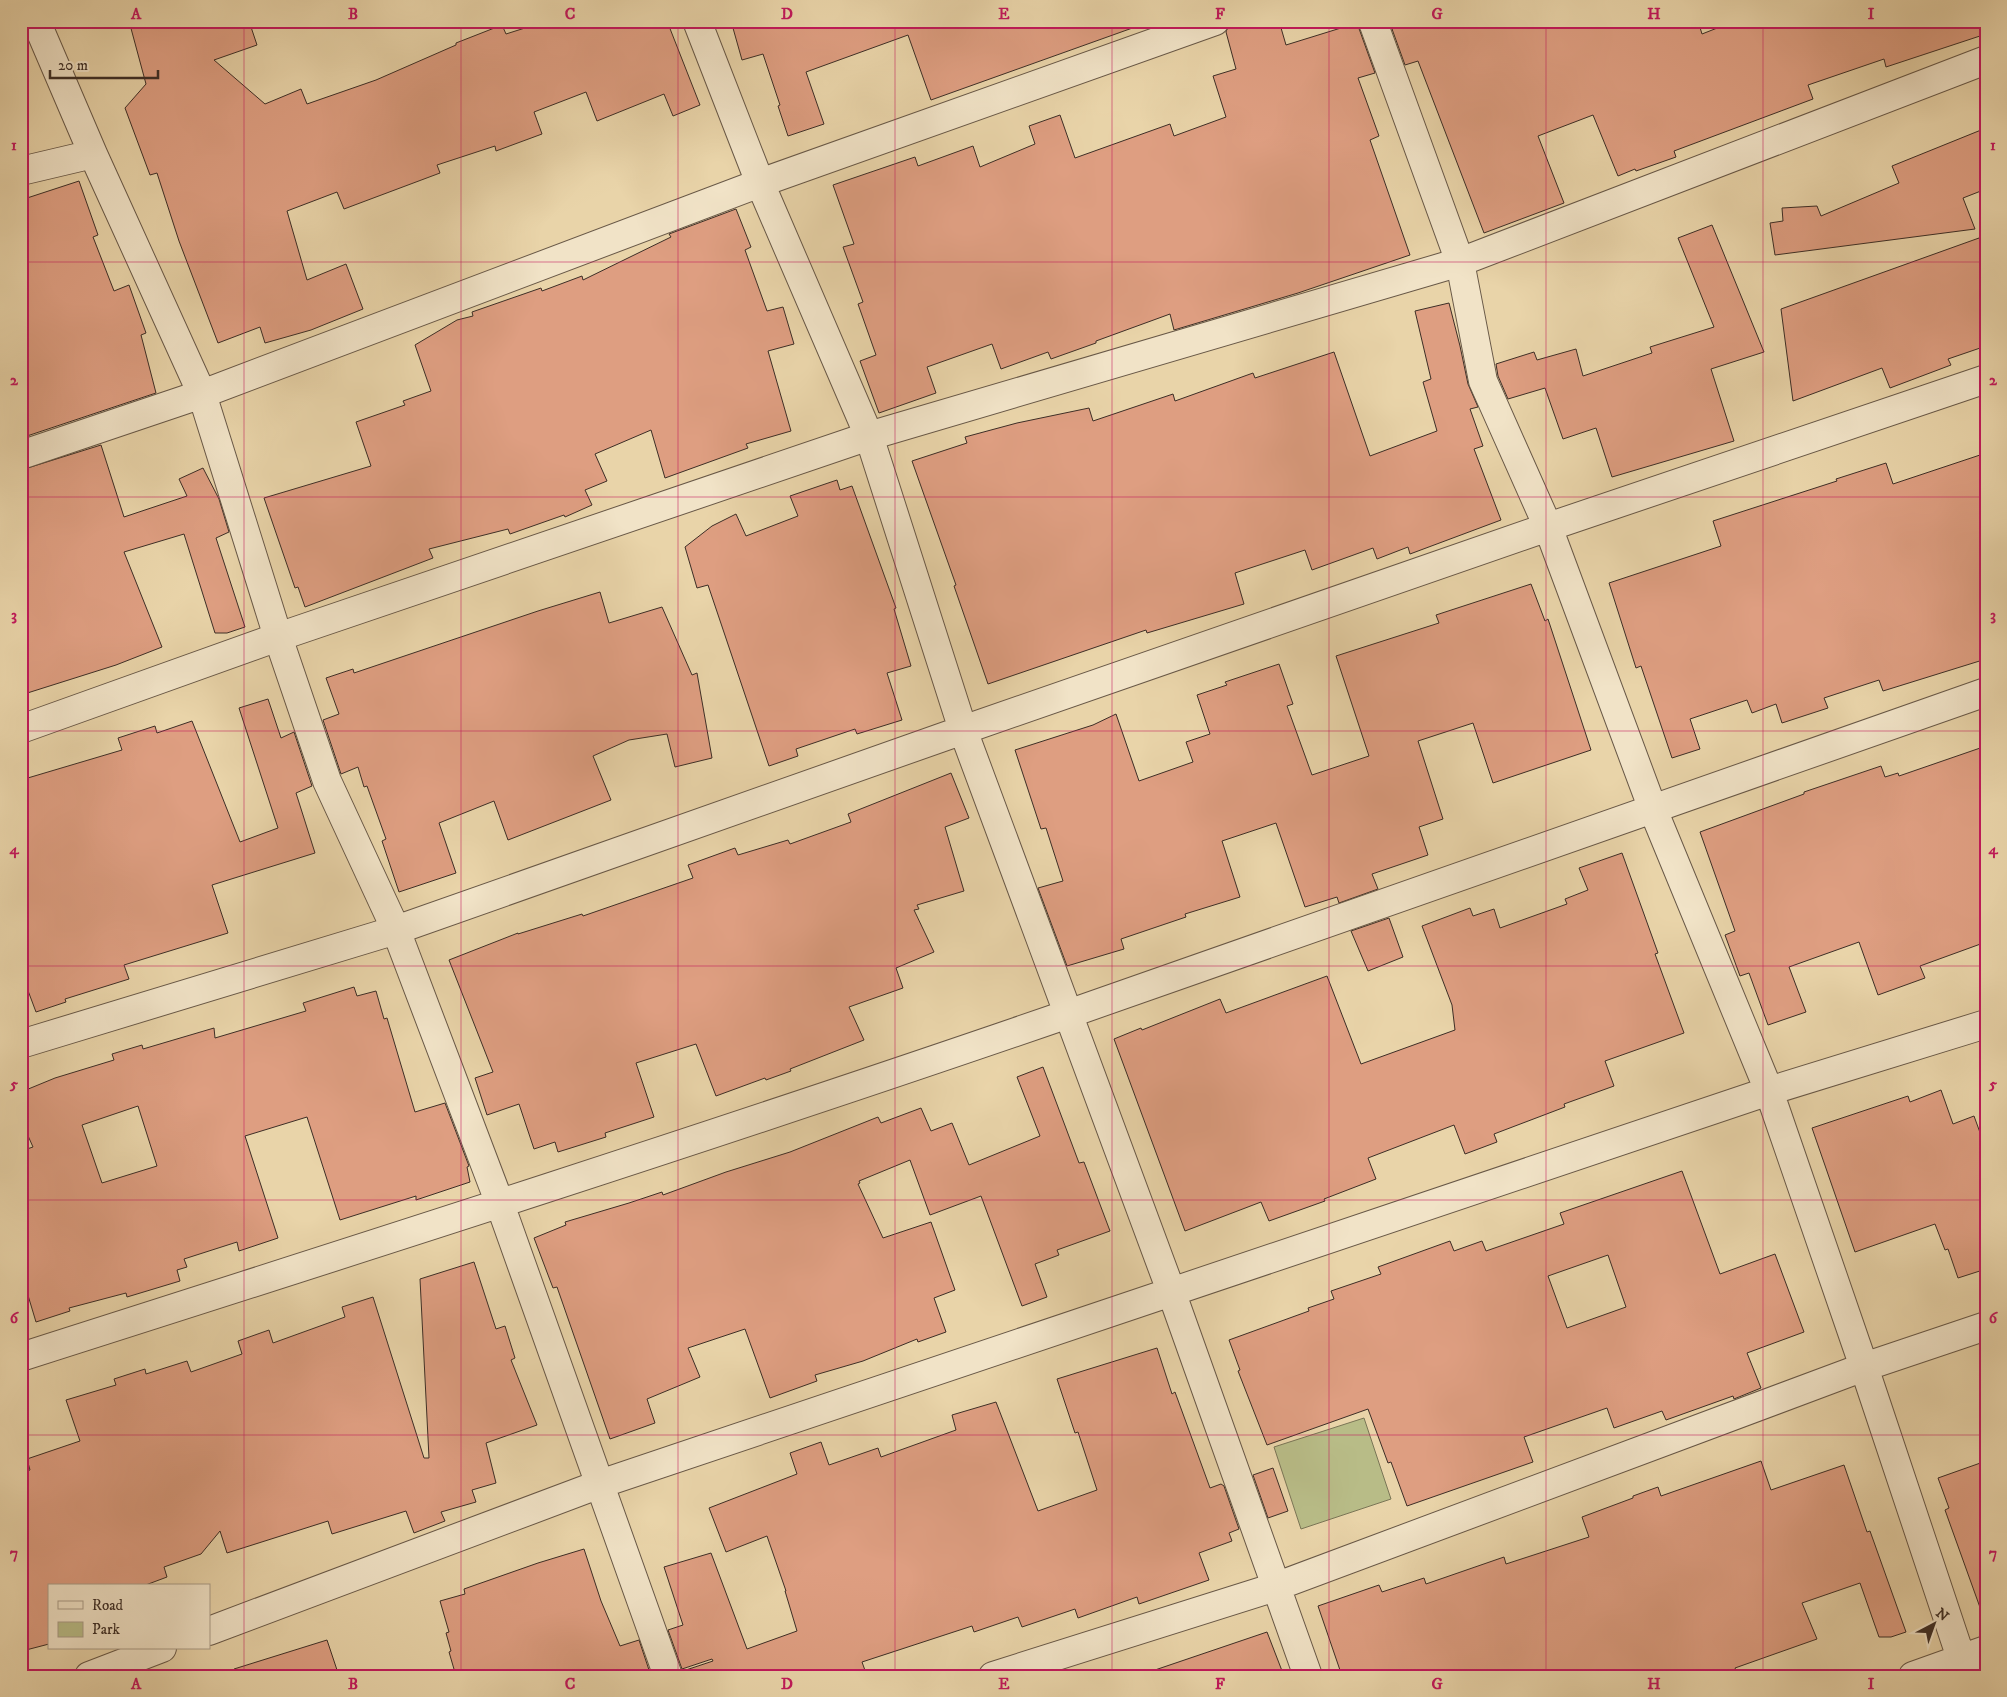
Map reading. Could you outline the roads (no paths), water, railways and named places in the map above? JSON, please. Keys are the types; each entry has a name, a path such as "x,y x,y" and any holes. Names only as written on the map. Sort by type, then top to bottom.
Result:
{"street":[{"path":"36,21 93,154 202,394 278,638 326,781 396,930 500,1204 668,1676"},
{"path":"697,21 760,183 869,436 964,730 1171,1291 1308,1676"},
{"path":"21,455 202,394 760,183 1214,21"},
{"path":"1376,22 1460,262 1482,381 1548,527 1652,807 1769,1091 1964,1667"},
{"path":"21,730 278,638 869,436 1460,262 1986,60"},
{"path":"21,171 93,154"},
{"path":"21,1044 396,930 1548,527 1986,379"},
{"path":"21,1357 500,1204 1069,1013 1652,807 1986,692"},
{"path":"210,1631 600,1484 1769,1091 1986,1024"},
{"path":"993,1676 1275,1587 1864,1367 1986,1326"},
{"path":"89,1676 157,1650"},
{"path":"1913,1676 1964,1667 1986,1650"}]}
